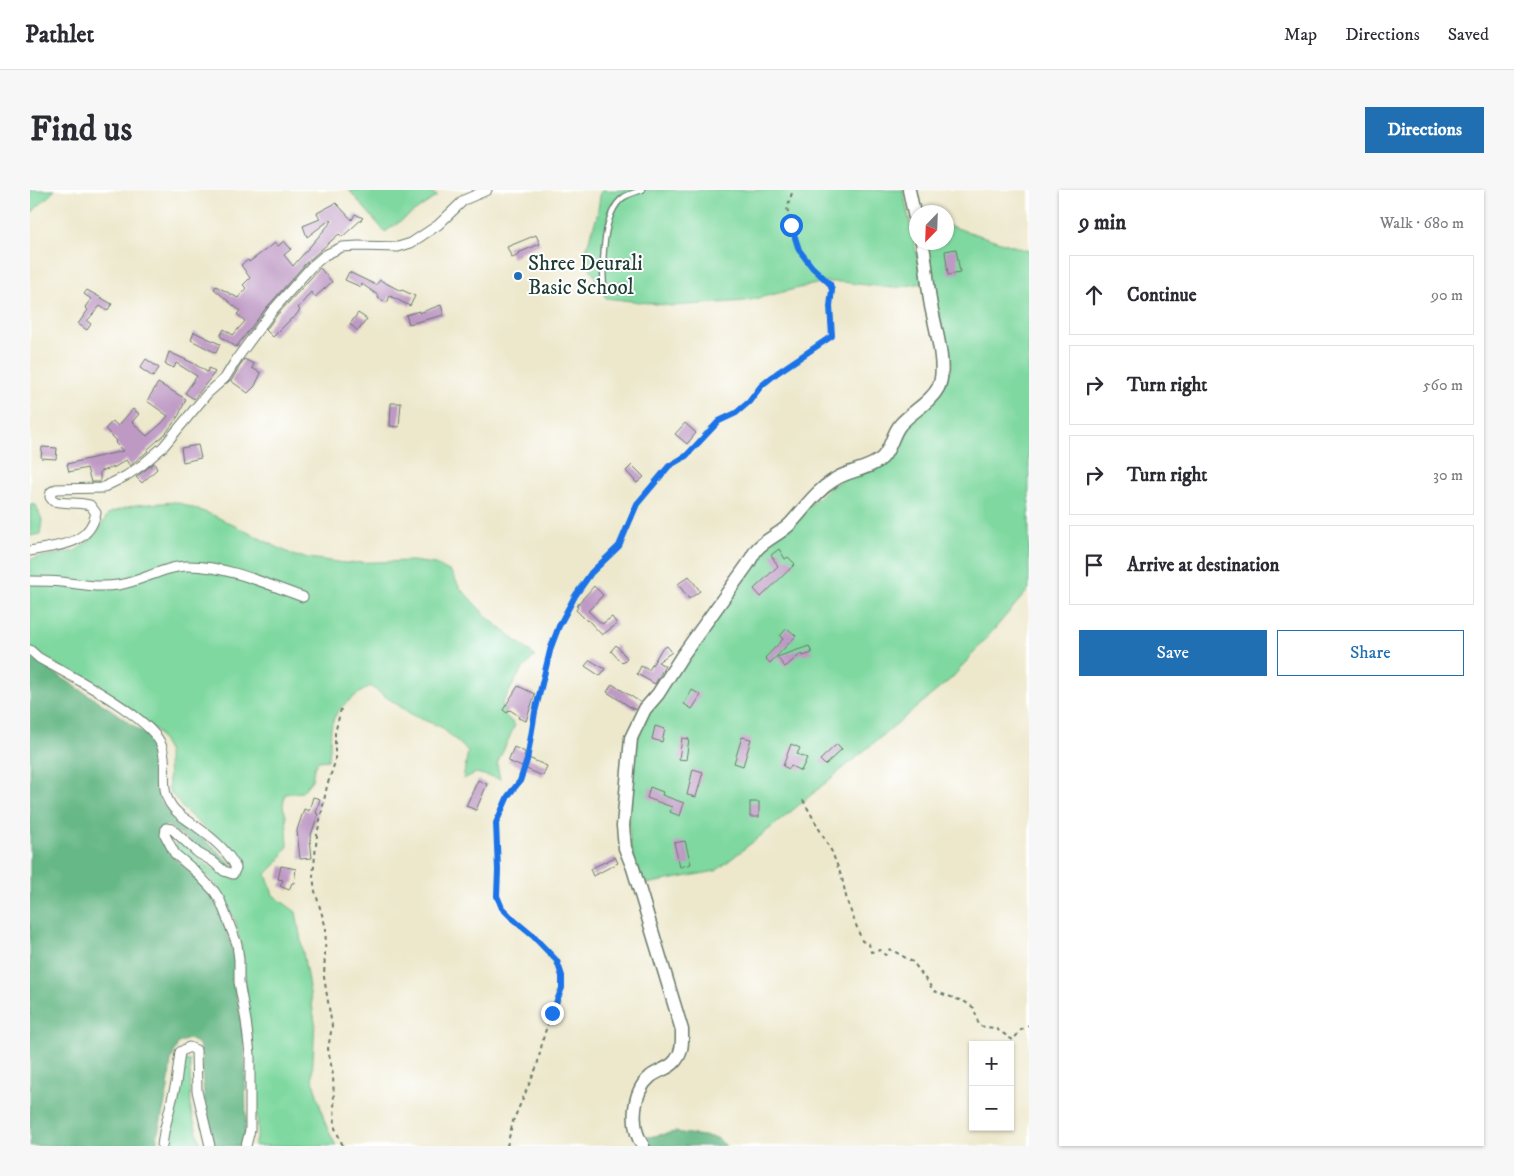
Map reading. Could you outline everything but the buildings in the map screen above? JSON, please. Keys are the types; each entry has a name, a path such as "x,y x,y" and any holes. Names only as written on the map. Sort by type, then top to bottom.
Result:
{"street":[{"path":"30,551 77,541 88,532 94,523 96,513 90,505 77,502 60,503 53,501 50,497 51,492 56,489 102,488 142,466 163,447 207,394 225,378 272,311 311,267 325,255 342,247 398,247 411,243 438,225 464,200 488,190"},
{"path":"910,190 913,205"},
{"path":"642,1146 635,1128 638,1093 650,1076 671,1066 676,1061 682,1050 682,1030 633,868 625,848 623,826 631,738 645,708 658,694 682,656 748,564 756,549 788,526 821,489 835,479 875,463 883,457 888,450 894,433 901,424 934,395 939,386 941,376 940,351 923,250"},
{"path":"30,581 104,587 121,585 186,566 210,568 242,576 303,598"},
{"path":"30,650 39,658 126,710 151,729 161,744 164,760 165,792 171,805 233,859 236,868 233,874 224,871 198,853 172,829 166,828 166,835 175,854 199,875 220,900 237,944 239,982 250,1054 250,1130 246,1146"},
{"path":"162,1146 176,1082 180,1052 190,1048 196,1050 197,1091 210,1146"}],"lane":[{"path":"604,288 605,246 608,224 612,213 623,198 642,190"}],"path":[{"path":"507,1146 514,1121 537,1066 544,1035 562,988 562,976 557,961 502,908 497,896 496,823 508,796 520,781 527,760 535,712 551,647 559,626 575,596 591,573 619,546 637,504 669,466 686,456 719,421 736,413 749,402 761,386 777,373 832,336 830,306 832,290 830,284 812,267 799,250 787,208 794,190"},
{"path":"341,709 335,733 335,762 327,786 317,836 313,876 315,891 326,928 324,977 332,1026 328,1049 333,1075 335,1128 343,1146"},
{"path":"803,800 832,852 862,941 869,944 871,952 881,950 885,954 890,949 913,962 934,991 965,1002 974,1008 979,1026 994,1028 1013,1040 1021,1030 1029,1025"}],"green space":[{"path":"30,190 55,190 30,214"},
{"path":"349,190 429,190 437,196 385,232"},
{"path":"601,190 903,190 909,218 909,250 916,250 923,283 893,288 842,282 824,282 746,301 673,306 606,298 584,256 597,216"},
{"path":"954,227 1029,251 1029,589 952,678 782,819 716,871 646,884 636,866 630,844 629,821 632,766 640,723 760,552 826,490 847,477 873,470 900,433 943,388 948,373 946,350 941,322 934,302 928,250 954,250"},
{"path":"176,502 213,515 295,556 344,563 412,561 435,564 451,572 460,588 488,618 535,656 521,671 502,704 505,715 515,725 497,764 500,779 476,773 463,779 468,751 441,727 414,716 370,686 346,703 336,715 331,729 328,760 318,761 314,768 312,780 302,792 285,794 283,806 286,816 288,846 277,863 266,874 273,895 296,912 315,1022 312,1077 325,1123 336,1146 254,1146 258,1131 251,1030 246,1000 243,956 235,919 214,882 176,848 176,837 203,862 227,876 236,879 242,869 229,849 184,810 169,790 168,751 157,731 30,647 30,559 75,551 94,537 109,513 135,505"},
{"path":"30,504 36,505 42,520 40,534 30,536"},
{"path":"30,657 113,711 150,738 157,762 160,801 232,866 228,869 167,825 160,830 161,839 170,854 202,882 212,895 223,919 236,961 235,989 243,1029 245,1064 246,1120 243,1146 215,1146 206,1107 199,1044 189,1039 178,1043 171,1060 168,1088 157,1146 30,1146"},
{"path":"184,1060 190,1061 191,1111 201,1146 167,1146 167,1135 176,1104"},
{"path":"675,1132 717,1138 726,1146 650,1146 643,1138"}],"place":[{"name":"Shree Deurali Basic School","path":"518,276"}],"route":[{"path":"552,1013 562,988 562,976 557,961 502,908 497,896 498,844 496,823 508,796 520,781 527,760 535,712 551,647 559,626 575,596 591,573 619,546 637,504 669,466 686,456 719,421 736,413 749,402 761,386 777,373 832,336 830,306 832,290 830,284 812,267 799,250 791,225"}]}
